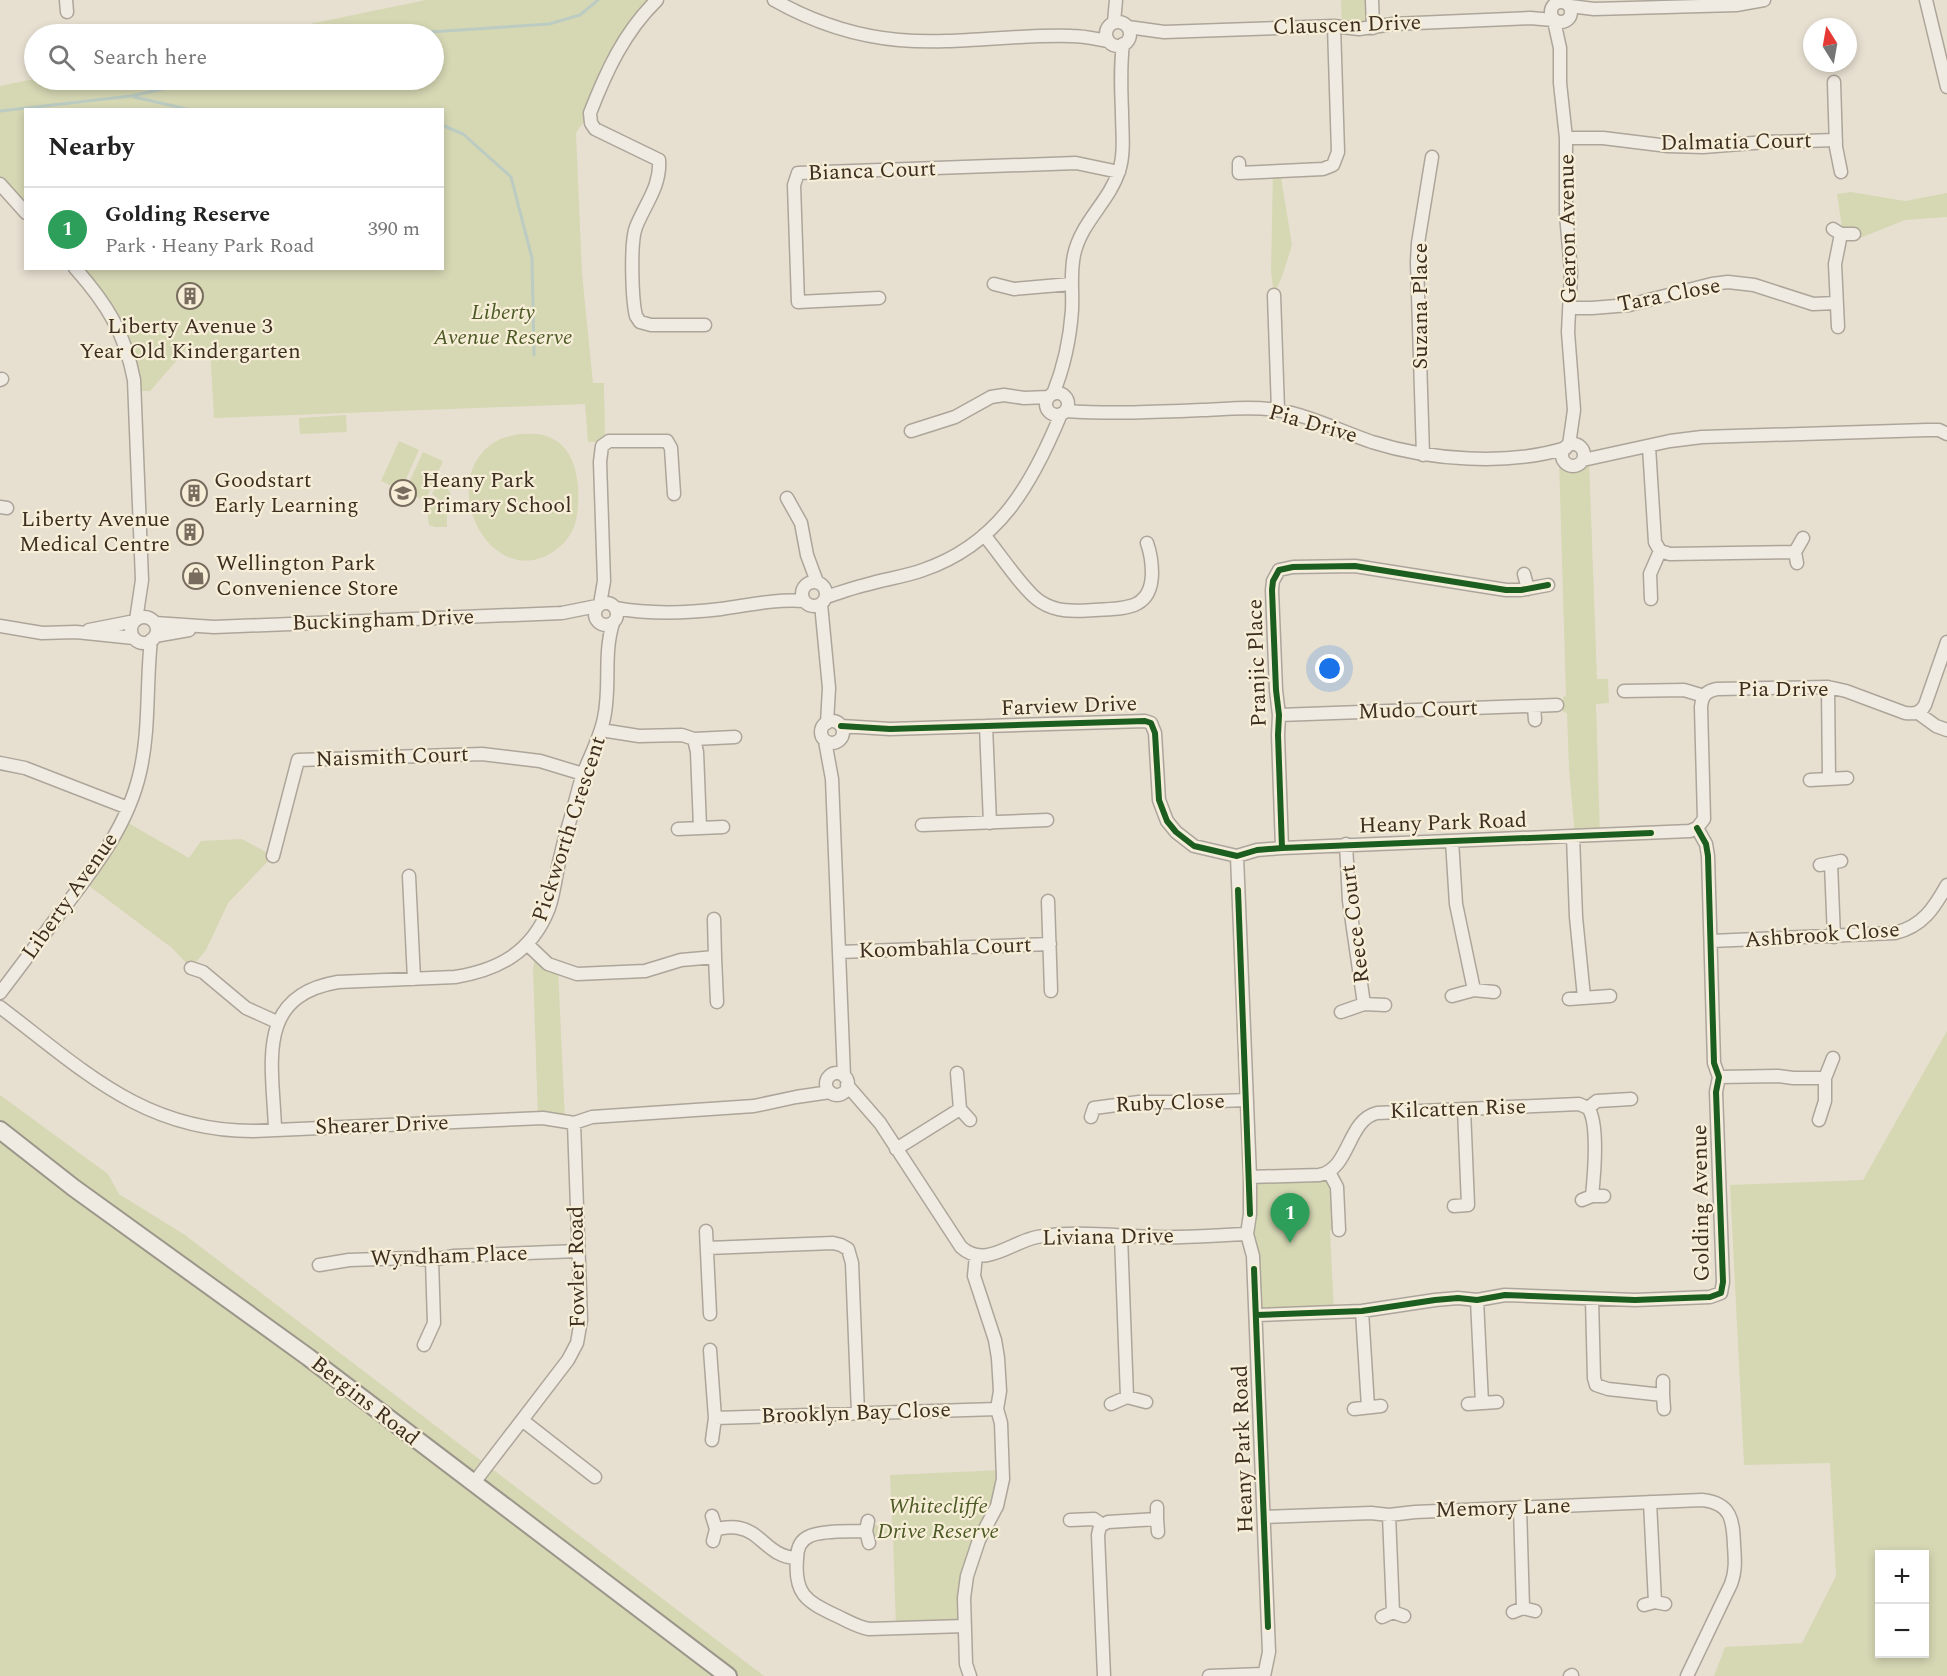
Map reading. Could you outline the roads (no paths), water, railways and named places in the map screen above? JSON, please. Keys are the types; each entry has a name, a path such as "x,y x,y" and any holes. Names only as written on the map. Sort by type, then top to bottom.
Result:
{"main road":[{"name":"Bergins Road","path":"0,1130 103,1209 308,1357 728,1676"}],"street":[{"path":"657,0 632,28 618,51 592,108 591,123 595,129 659,160 660,170 653,195 637,225 633,241 636,316 640,322 651,326 705,324"},
{"name":"Clauscen Drive","path":"774,0 825,24 859,34 888,39 927,41 1334,26 1373,28 1393,24 1530,18 1561,10"},
{"path":"1372,0 1373,28"},
{"path":"1561,10 1736,5 1764,0"},
{"path":"1926,0 1945,69 1947,87"},
{"path":"606,605 594,614 598,622 607,626 653,611 720,609 866,584 924,570 957,555 984,535 1010,510 1021,496 1048,444 1071,317 1074,256 1082,234 1119,172 1122,141 1116,1"},
{"name":"Gearon Avenue","path":"1561,10 1560,83 1566,138 1566,214 1571,264 1571,308 1568,332 1574,410 1582,453"},
{"path":"1239,173 1323,169 1333,165 1338,152 1334,26"},
{"name":"Dalmatia Court","path":"1834,82 1836,141 1841,172"},
{"name":"Dalmatia Court","path":"1566,138 1603,138 1688,147 1836,141"},
{"name":"Suzana Place","path":"1422,455 1417,262 1432,157"},
{"name":"Bianca Court","path":"879,298 798,302 794,185 798,173 1076,164 1119,172"},
{"path":"0,184 24,211"},
{"path":"1838,327 1835,264 1837,231 1854,234"},
{"name":"Liberty Avenue","path":"0,993 101,858 114,837 137,785 145,750 147,688 153,630 142,580 135,391 130,361 117,324 77,270"},
{"name":"Tara Close","path":"1571,308 1629,304 1728,282 1763,288 1813,304 1836,303"},
{"path":"994,284 1014,289 1071,284"},
{"path":"1274,295 1278,410"},
{"name":"Pia Drive","path":"910,431 955,417 991,397 1004,395 1108,413 1278,410 1375,443 1422,455 1461,458 1566,451"},
{"name":"Gearon Avenue","path":"1566,451 1574,410"},
{"path":"1582,453 1630,450 1702,436 1927,430 1947,433"},
{"path":"614,622 617,614 606,605 604,581 600,462 602,446 609,441 667,441 670,443 674,494"},
{"path":"1575,444 1582,453 1574,466 1567,464 1566,451 1575,444"},
{"path":"1649,447 1654,542 1659,551 1670,554 1796,557 1803,538"},
{"path":"787,498 801,524 823,640 835,732 832,778 842,1042 836,1084 870,1110 961,1247 976,1255 974,1276 995,1340 998,1358 1000,1391 997,1409 1001,1429 1002,1488 998,1506 979,1540 969,1565 965,1589 965,1626 966,1664 970,1676"},
{"path":"984,535 1038,601 1053,608 1074,611 1133,606 1145,599 1152,588 1152,556 1147,543"},
{"path":"1651,599 1650,574 1659,551"},
{"name":"Pranjic Place","path":"1282,848 1279,715 1272,590 1276,574 1283,568 1355,566 1506,590 1548,585"},
{"path":"1524,574 1528,589"},
{"name":"Liberty Avenue","path":"135,620 142,580"},
{"name":"Buckingham Drive","path":"153,630 562,613 606,605 653,611"},
{"name":"Buckingham Drive","path":"562,613 598,622"},
{"path":"0,626 42,633 76,632 145,643 153,630 141,617 76,632"},
{"path":"135,620 131,628 136,640"},
{"name":"Pickworth Crescent","path":"598,622 607,653"},
{"name":"Pickworth Crescent","path":"275,1129 273,1040 277,1022 284,1009 294,999 318,985 338,982 455,977 491,969 507,961 527,944 537,931 549,907 583,774 601,730 607,698 607,653 614,622"},
{"name":"Liberty Avenue","path":"136,640 147,688"},
{"path":"1918,713 1927,701 1947,642"},
{"path":"1828,687 1829,779"},
{"name":"Pia Drive","path":"1704,696 1717,689 1828,687 1905,712 1918,713 1936,726 1947,730"},
{"path":"1624,691 1684,690 1704,696 1701,707 1705,814 1697,828"},
{"name":"Mudo Court","path":"1279,715 1557,705"},
{"path":"1534,706 1535,720"},
{"name":"Farview Drive","path":"835,732 1137,720 1148,722 1153,726 1155,733 1159,800 1167,821 1176,832 1194,846 1237,856"},
{"path":"986,726 990,823"},
{"path":"601,730 639,736 682,735 694,739 735,737"},
{"path":"694,739 697,745 700,827"},
{"name":"Naismith Court","path":"273,856 298,760 491,754 540,761 583,774"},
{"path":"0,763 25,768 128,808"},
{"path":"1809,780 1847,778"},
{"path":"922,825 1047,820"},
{"path":"678,828 723,827"},
{"name":"Heany Park Road","path":"1263,1675 1269,1652 1253,1257 1247,1234 1250,1215 1250,1177 1237,856 1257,850 1346,844 1690,831 1697,828"},
{"name":"Golding Avenue","path":"1256,1315 1362,1311 1458,1298 1477,1300 1505,1295 1592,1299 1677,1299 1710,1297 1721,1293 1723,1282 1716,1092 1719,1077 1714,1063 1707,850 1697,828"},
{"path":"1573,836 1576,917 1584,997"},
{"path":"1452,841 1456,904 1474,990"},
{"name":"Reece Court","path":"1346,844 1349,901 1364,1004"},
{"path":"1831,863 1834,937"},
{"path":"409,876 414,979"},
{"name":"Ashbrook Close","path":"1711,941 1888,934 1908,930 1930,913 1947,885"},
{"name":"Koombahla Court","path":"1048,901 1052,992"},
{"path":"714,919 717,1002"},
{"path":"527,944 548,964 577,974 645,971 681,960 715,957"},
{"name":"Koombahla Court","path":"840,952 1050,944"},
{"path":"191,968 203,972 246,1008 277,1022"},
{"path":"1452,996 1474,990 1494,992"},
{"path":"1569,999 1610,996"},
{"name":"Reece Court","path":"1341,1012 1364,1004 1385,1005"},
{"name":"Shearer Drive","path":"0,1007 106,1087 150,1111 178,1121 210,1128 243,1131 543,1118 574,1123 592,1118 754,1106 796,1097 836,1084"},
{"path":"1819,1120 1825,1101 1825,1078 1833,1058"},
{"path":"957,1073 960,1109 970,1120"},
{"path":"1719,1077 1825,1078"},
{"name":"Kilcatten Rise","path":"1329,1172 1336,1165 1368,1115 1381,1112 1579,1104 1588,1108 1602,1100 1631,1099"},
{"name":"Ruby Close","path":"1092,1107 1139,1102 1247,1100"},
{"path":"1588,1108 1593,1118 1595,1171 1592,1197"},
{"path":"896,1149 960,1109"},
{"path":"1454,1206 1473,1205 1464,1109"},
{"name":"Fowler Road","path":"474,1484 568,1360 577,1343 581,1320 574,1123"},
{"path":"1250,1177 1319,1175 1329,1172 1337,1187 1339,1230"},
{"path":"706,1231 710,1314"},
{"name":"Liviana Drive","path":"976,1255 994,1254 1043,1236 1169,1237 1247,1234"},
{"path":"1121,1236 1127,1397"},
{"path":"708,1248 833,1243 848,1249 852,1263 858,1413"},
{"name":"Wyndham Place","path":"319,1265 369,1259 432,1260 453,1256 578,1251"},
{"path":"424,1345 434,1323 432,1260"},
{"path":"1592,1299 1596,1385 1608,1389 1663,1395"},
{"path":"1477,1300 1482,1403"},
{"path":"1362,1311 1368,1407"},
{"path":"710,1350 715,1418 712,1440"},
{"path":"1663,1381 1664,1409"},
{"path":"1111,1404 1127,1397 1146,1402"},
{"path":"1468,1404 1497,1402"},
{"path":"1354,1408 1381,1406"},
{"name":"Brooklyn Bay Close","path":"715,1418 997,1409"},
{"path":"522,1420 595,1477"},
{"name":"Memory Lane","path":"1264,1517 1371,1513 1389,1515 1520,1507 1709,1501 1726,1510 1733,1523 1735,1570 1687,1676"},
{"path":"1650,1502 1654,1604"},
{"path":"1520,1507 1524,1610"},
{"path":"1389,1515 1393,1615"},
{"path":"712,1516 714,1535 742,1528 778,1555 797,1558"},
{"path":"1070,1520 1094,1519 1101,1524"},
{"path":"1101,1524 1111,1521 1157,1519"},
{"path":"1101,1524 1098,1535 1104,1676"},
{"path":"867,1532 819,1534 810,1536 800,1545 797,1558 798,1585 806,1599 815,1606 856,1625 877,1629 965,1626"},
{"path":"1209,1676 1263,1675"}],"waterway":[{"path":"444,31 549,24 580,15 598,0"},
{"path":"26,108 131,96 159,90"},
{"path":"134,97 182,108"},
{"path":"0,111 24,108"},
{"path":"444,126 463,134 511,177 532,258 534,355"}],"place":[{"name":"Liberty Avenue 3 Year Old Kindergarten","path":"190,296"},
{"name":"Goodstart Early Learning","path":"194,493"},
{"name":"Heany Park Primary School","path":"403,493"},
{"name":"Liberty Avenue Medical Centre","path":"190,532"},
{"name":"Wellington Park Convenience Store","path":"196,576"},
{"name":"Golding Reserve","path":"1290,1243"}],"park label":[{"name":"Liberty Avenue Reserve","path":"503,324"},
{"name":"Whitecliffe Drive Reserve","path":"938,1518"}]}
